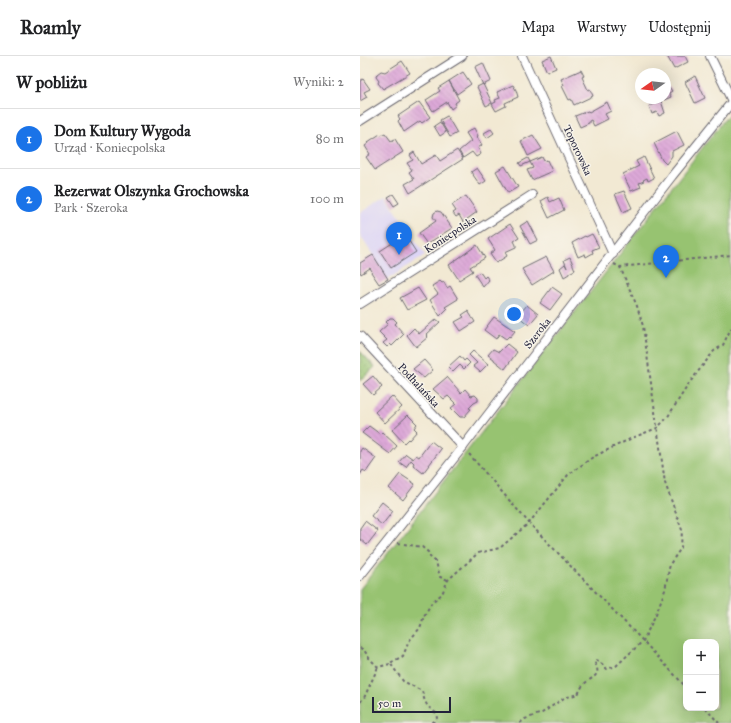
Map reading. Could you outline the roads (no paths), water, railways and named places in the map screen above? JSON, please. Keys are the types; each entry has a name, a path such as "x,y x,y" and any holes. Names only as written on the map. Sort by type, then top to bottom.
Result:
{"street":[{"path":"360,121 462,56"},
{"name":"Toporowska","path":"522,56 611,256"},
{"path":"710,56 731,99"},
{"name":"Szeroka","path":"360,576 463,447 672,176 731,103"},
{"name":"Koniecpolska","path":"360,304 532,195"},
{"name":"Podhalańska","path":"360,336 463,447"}],"place":[{"name":"Dom Kultury Wygoda","path":"399,255"},
{"name":"Rezerwat Olszynka Grochowska","path":"666,278"}]}
